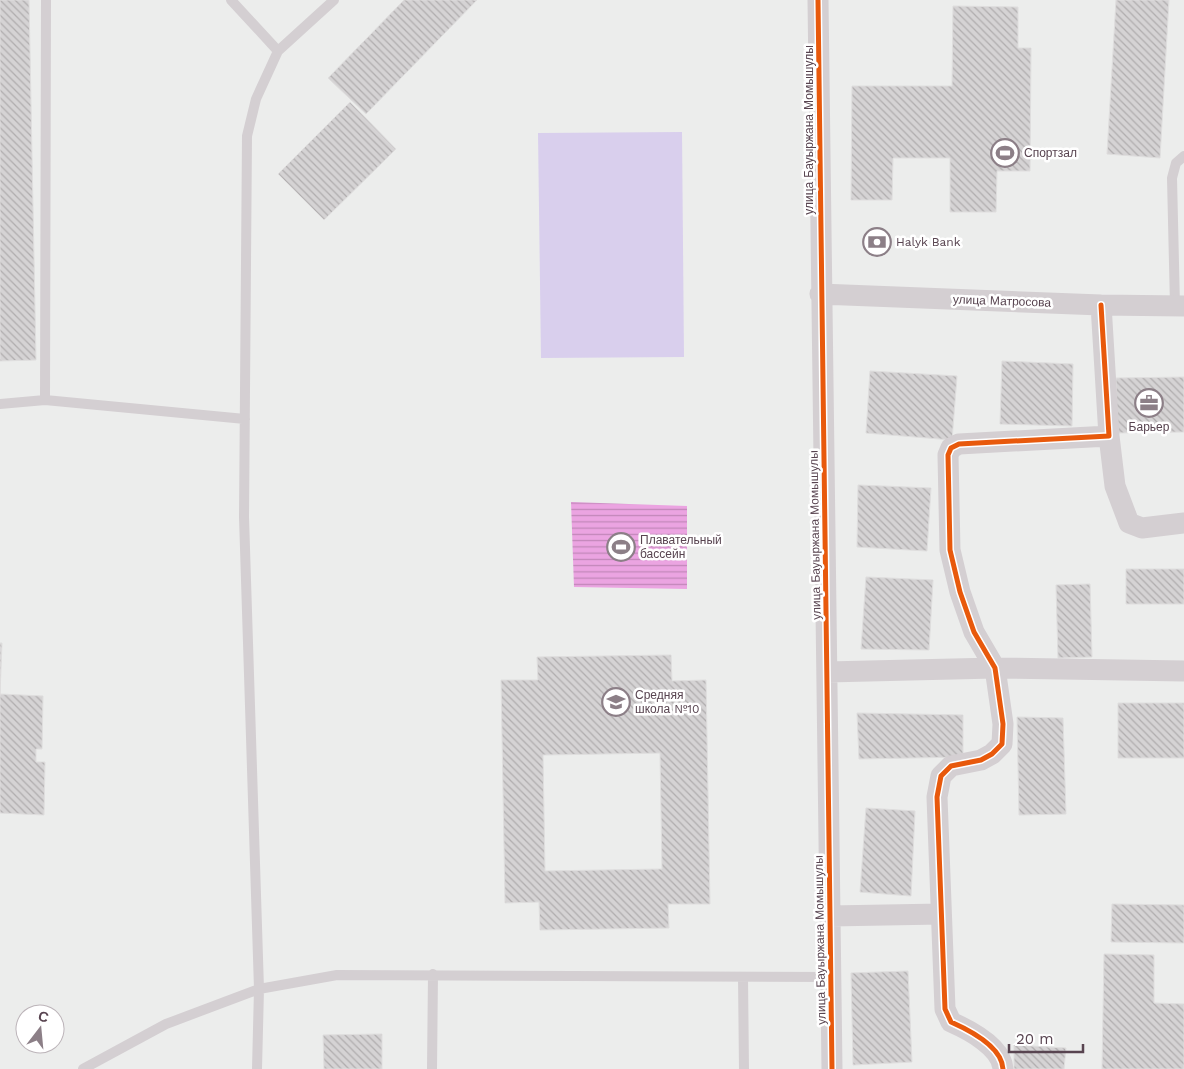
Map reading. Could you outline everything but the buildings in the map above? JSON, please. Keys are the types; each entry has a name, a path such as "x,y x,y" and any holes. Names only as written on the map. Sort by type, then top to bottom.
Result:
{"street":[{"name":"улица Бауыржана Момышулы","path":"818,0 820,294 832,1069"},
{"name":"улица Матросова","path":"820,294 1102,305 1179,306"},
{"path":"1102,305 1109,436 1115,486 1129,523 1142,528 1184,524"},
{"path":"1003,1069 1003,1064 990,1046 969,1031 951,1022 945,1009 937,797 941,776 951,766 981,760 992,754 1002,744 1003,724 995,668 974,632 960,592 950,550 948,455 951,448 959,444 1109,436"},
{"path":"827,672 995,668 1184,671"},
{"path":"830,916 941,914"}],"lane":[{"path":"45,400 46,0"},
{"path":"231,0 278,50"},
{"path":"257,1069 259,989 244,517 247,136 256,99 278,50 334,0"},
{"path":"1179,306 1172,178 1176,162 1184,156"},
{"path":"0,404 45,400 245,419"},
{"path":"83,1069 166,1024 259,989 337,974 831,977"},
{"path":"432,1069 434,974"},
{"path":"743,977 744,1069"}],"shaded area":[{"path":"682,132 684,357 541,358 538,133"},
{"path":"571,502 687,506 687,589 574,587"}],"cycle path":[{"path":"818,0 832,1069"},
{"path":"1003,1069 1001,1061 991,1047 983,1040 951,1022 945,1009 937,797 941,776 951,766 981,760 992,754 1002,744 1003,724 995,668 974,632 960,592 950,550 948,455 951,448 959,444 1109,436 1101,305"}],"place":[{"name":"Спортзал","path":"1005,153"},
{"name":"Halyk Bank","path":"877,242"},
{"name":"Барьер","path":"1149,403"},
{"name":"Плавательный бассейн","path":"621,547"},
{"name":"Средняя школа №10","path":"616,702"}]}
